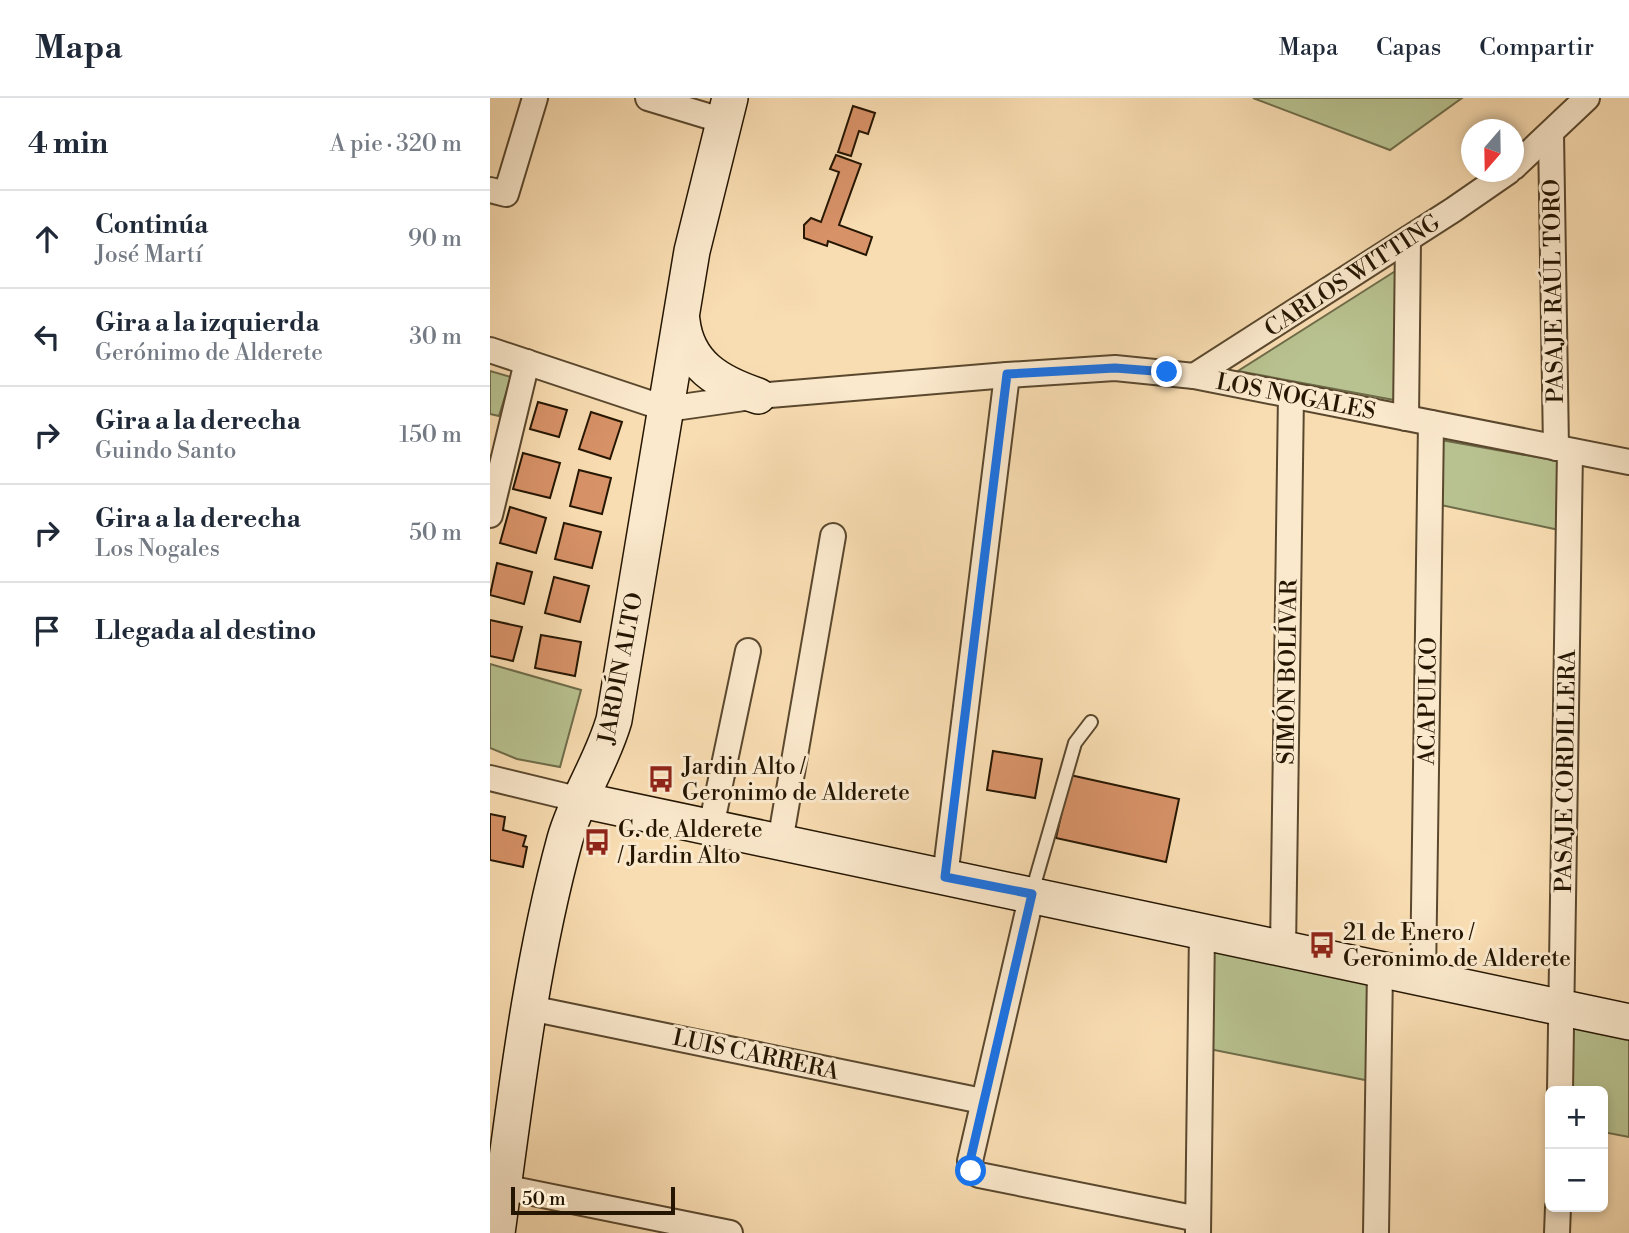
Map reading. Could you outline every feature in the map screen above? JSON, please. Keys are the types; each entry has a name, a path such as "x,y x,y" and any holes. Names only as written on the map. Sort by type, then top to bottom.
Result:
{"street":[{"path":"498,192 535,98"},
{"path":"648,98 727,109"},
{"path":"1524,158 1587,98"},
{"name":"JARDÍN ALTO","path":"497,1233 530,1009 562,852 614,720 701,206 727,109"},
{"name":"PASAJE RAÚL TORO","path":"1551,134 1563,449"},
{"name":"CARLOS WITTING","path":"1194,376 1492,182"},
{"path":"1406,418 1408,239"},
{"path":"681,317 684,341 697,363 725,385 758,396"},
{"path":"490,350 667,409"},
{"path":"490,515 527,362"},
{"name":"LOS NOGALES","path":"667,409 758,396 1007,374 1115,368 1194,376 1629,462"},
{"path":"945,877 1007,374"},
{"name":"SIMÓN BOLÍVAR","path":"1283,949 1291,395"},
{"name":"ACAPULCO","path":"1423,978 1431,423"},
{"name":"PASAJE CORDILLERA","path":"1560,1086 1563,449"},
{"path":"780,842 833,536"},
{"path":"711,828 748,651"},
{"path":"490,778 711,828 1629,1022"},
{"path":"1032,894 982,1101 970,1161 971,1171 1198,1226 1202,932"},
{"path":"1376,1233 1380,970"},
{"name":"LUIS CARRERA","path":"530,1009 982,1101"},
{"path":"503,1187 730,1233"},
{"path":"1557,1233 1558,1212"}],"lane":[{"path":"1032,894 1075,744 1091,722"}],"green space":[{"path":"1253,98 1462,98 1390,150"},
{"path":"1397,270 1394,400 1238,371"},
{"path":"490,371 511,377 499,416 490,414"},
{"path":"1441,440 1564,462 1559,530 1436,504"},
{"path":"490,664 581,690 560,767 517,759 490,748"},
{"path":"1212,942 1367,981 1370,1081 1209,1049"},
{"path":"1566,1019 1629,1034 1629,1137 1608,1133 1608,1086 1564,1086"}],"building":[{"path":"853,106 875,113 868,134 859,131 851,156 838,152"},
{"path":"836,155 861,164 839,225 872,237 866,255 828,241 827,246 804,238 804,225 811,218 821,222 839,172 830,169"},
{"path":"538,402 567,410 559,437 530,429"},
{"path":"591,412 622,422 610,459 579,449"},
{"path":"523,453 560,463 550,498 513,489"},
{"path":"579,470 611,478 602,514 570,506"},
{"path":"510,507 546,518 536,553 500,543"},
{"path":"564,523 601,532 592,568 555,559"},
{"path":"497,563 532,572 524,604 490,595"},
{"path":"554,577 589,586 580,622 545,613"},
{"path":"490,620 522,627 513,661 490,656"},
{"path":"541,635 581,642 575,676 535,668"},
{"path":"993,751 1042,759 1035,798 987,790"},
{"path":"1070,775 1179,799 1166,862 1056,838"},
{"path":"490,814 505,817 503,830 526,836 523,867 490,860"}],"place":[{"name":"Jardin Alto / Geronimo de Alderete","path":"661,779"},
{"name":"G. de Alderete / Jardin Alto","path":"597,842"},
{"name":"21 de Enero / Geronimo de Alderete","path":"1322,945"}],"route":[{"path":"971,1171 970,1161 982,1101 1032,894 945,877 1007,374 1115,368 1167,372"}]}
